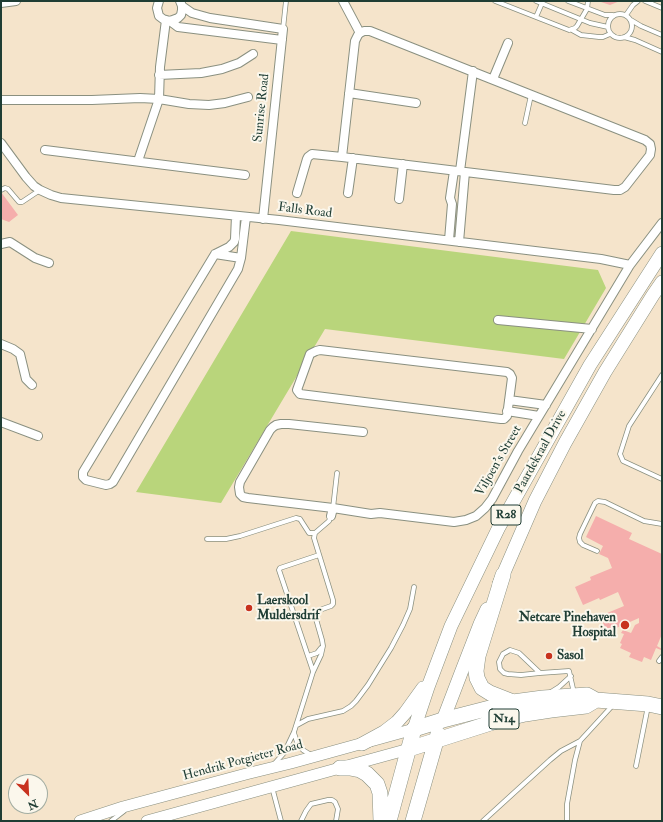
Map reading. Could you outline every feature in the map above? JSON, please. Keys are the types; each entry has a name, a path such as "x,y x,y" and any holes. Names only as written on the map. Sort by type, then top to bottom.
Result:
{"highway":[{"path":"503,575 478,656 476,671 477,678 482,688 490,693 513,702"},
{"name":"N14","path":"414,729 513,702 542,698 574,702 586,706 596,700 655,705"},
{"name":"N14","path":"409,749 500,720 574,702"},
{"path":"413,821 443,720"},
{"path":"389,821 414,729"},
{"path":"340,768 360,770 367,774 377,784 380,793 381,821"}],"main road":[{"name":"Paardekraal Drive","path":"414,729 428,686 451,626 499,527 591,363 662,253"},
{"path":"653,295 662,277"},
{"name":"Paardekraal Drive","path":"443,720 480,624 535,501 565,443 605,372 662,282"},
{"path":"362,744 384,732 397,722 433,674"},
{"name":"Hendrik Potgieter Road","path":"83,821 132,805 414,729"},
{"path":"151,820 409,749"}],"street":[{"path":"1,2 16,1"},
{"path":"159,1 157,8 163,19 178,27 282,40"},
{"path":"343,1 360,33"},
{"path":"168,21 178,18 182,10 181,4"},
{"path":"181,4 192,13 210,18 283,29"},
{"path":"138,161 159,99 159,75 168,21"},
{"name":"Sunrise Road","path":"263,218 283,29"},
{"path":"297,193 307,159 310,155 315,154 620,190 625,187 650,155 651,149 650,144 645,140 370,31 364,31 358,35 355,41 342,157"},
{"path":"493,79 508,43"},
{"path":"159,75 201,73 222,69 239,63 253,54"},
{"path":"459,242 463,205 460,171 473,71"},
{"path":"349,93 416,103"},
{"path":"1,100 92,100 140,98 209,105 225,104 248,97"},
{"name":"Falls Road","path":"1,143 4,155 40,190 61,198 263,218 602,258 630,265"},
{"path":"45,150 245,174"},
{"path":"348,193 353,158"},
{"path":"399,199 403,164"},
{"path":"449,240 452,204 450,198 460,171"},
{"path":"452,204 463,205"},
{"path":"236,216 239,232 241,258 238,269 113,482 106,485 86,480 83,477 83,472 215,254 229,247 234,242 239,232 246,217"},
{"name":"Viljoen's Street","path":"363,432 289,424 276,425 270,430 240,482 238,487 240,494 243,497 248,498 332,512 380,513 454,522 466,520 476,516 492,499 518,451 630,265 662,223"},
{"path":"1,244 10,242 35,258 49,263"},
{"path":"215,254 241,258"},
{"path":"498,320 592,329"},
{"path":"1,344 20,354 26,379 32,385"},
{"path":"320,350 507,372 512,378 507,411 507,416 504,419 501,419 305,396 300,394 297,390 310,354 320,350"},
{"path":"509,400 546,405"},
{"path":"507,411 539,416"},
{"path":"1,422 38,436"}],"lane":[{"name":"Sunrise Road","path":"283,29 286,1"},
{"path":"495,1 572,30 580,35 603,37 610,34"},
{"path":"536,1 542,2 581,20 608,27"},
{"path":"568,1 605,15 626,15 641,26 662,35"},
{"path":"572,30 581,20 587,9 588,1"},
{"path":"626,15 638,1"},
{"path":"645,1 662,8"},
{"path":"536,17 542,2"},
{"path":"613,15 609,19 608,24 610,34 614,37 624,37 635,40 662,52"},
{"path":"624,37 631,30 631,20"},
{"path":"525,123 531,95"},
{"path":"1,190 5,188 8,189 19,202 22,202 40,190"},
{"path":"662,375 630,426 620,454 623,461 662,479"},
{"path":"271,768 284,753 294,732 323,646 314,612 333,604 314,538 315,533 328,521 332,512 337,473"},
{"path":"597,552 583,545 579,538 595,503 598,501 604,502 644,521 662,524"},
{"path":"207,539 226,539 240,536 296,518 300,519 309,533 315,533"},
{"path":"313,672 279,569 319,554"},
{"path":"296,726 308,719 343,711 356,701 368,685 403,625 410,609 414,587"},
{"path":"308,656 317,653 323,646"},
{"path":"540,673 518,653 510,650 503,654 499,662 500,669 504,673 508,674 521,675 569,671 574,702"},
{"path":"542,698 559,687 571,676"},
{"path":"483,821 550,760 561,751 580,741 616,702"},
{"path":"636,766 655,705"},
{"path":"294,732 297,742 303,750 313,757"},
{"path":"567,821 567,804 580,741"},
{"path":"272,787 281,821"},
{"path":"301,821 311,804 332,800 336,802 338,809 336,821"},
{"path":"111,821 132,805"}],"green space":[{"path":"291,231 598,270 606,288 564,359 325,329 221,503 136,492"}],"building":[{"path":"598,1 620,1 610,5"},
{"path":"1,192 18,215 9,222 1,219"},
{"path":"596,516 632,533 629,539 662,554 662,634 657,646 662,649 656,648 651,660 644,657 642,662 629,657 631,653 620,648 622,644 620,643 624,634 621,633 623,630 631,633 635,625 639,623 639,618 607,632 600,616 624,606 618,592 600,600 599,598 583,605 575,587 591,580 590,577 612,568 608,558 599,554 603,546 586,537"}],"place":[{"name":"Laerskool Muldersdrif","path":"249,608"},
{"name":"Netcare Pinehaven Hospital","path":"625,625"},
{"name":"Sasol","path":"549,656"}]}
